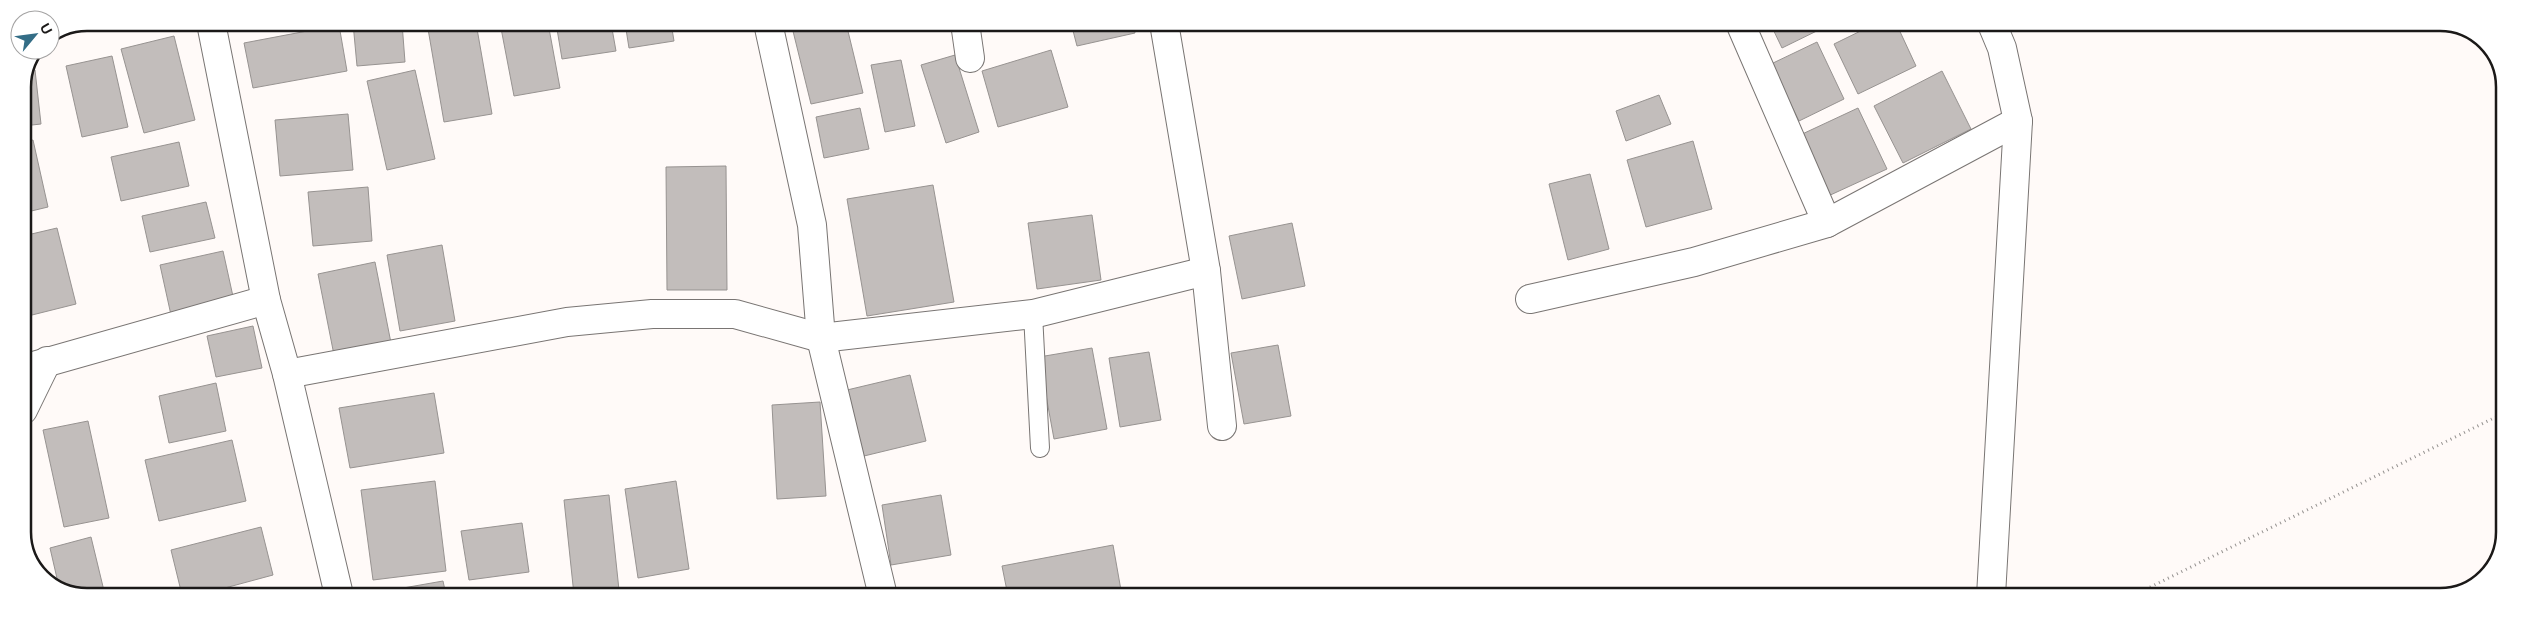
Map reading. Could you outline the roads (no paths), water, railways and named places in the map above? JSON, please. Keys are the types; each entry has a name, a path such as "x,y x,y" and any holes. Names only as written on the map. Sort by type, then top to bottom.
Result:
{"street":[{"path":"213,31 266,300 287,374 337,588"},
{"path":"770,31 812,225 821,338 880,588"},
{"path":"966,31 970,58"},
{"path":"1165,31 1206,271 1222,426"},
{"path":"1743,31 1827,223"},
{"path":"1990,588 2018,121 2002,48 1995,31"},
{"path":"1530,299 1694,262 1827,223 2018,121"},
{"path":"287,374 567,322 652,314 735,314 821,338 1033,314 1206,271"},
{"path":"31,380 35,365 266,300"}],"lane":[{"path":"1033,314 1040,448"}]}
